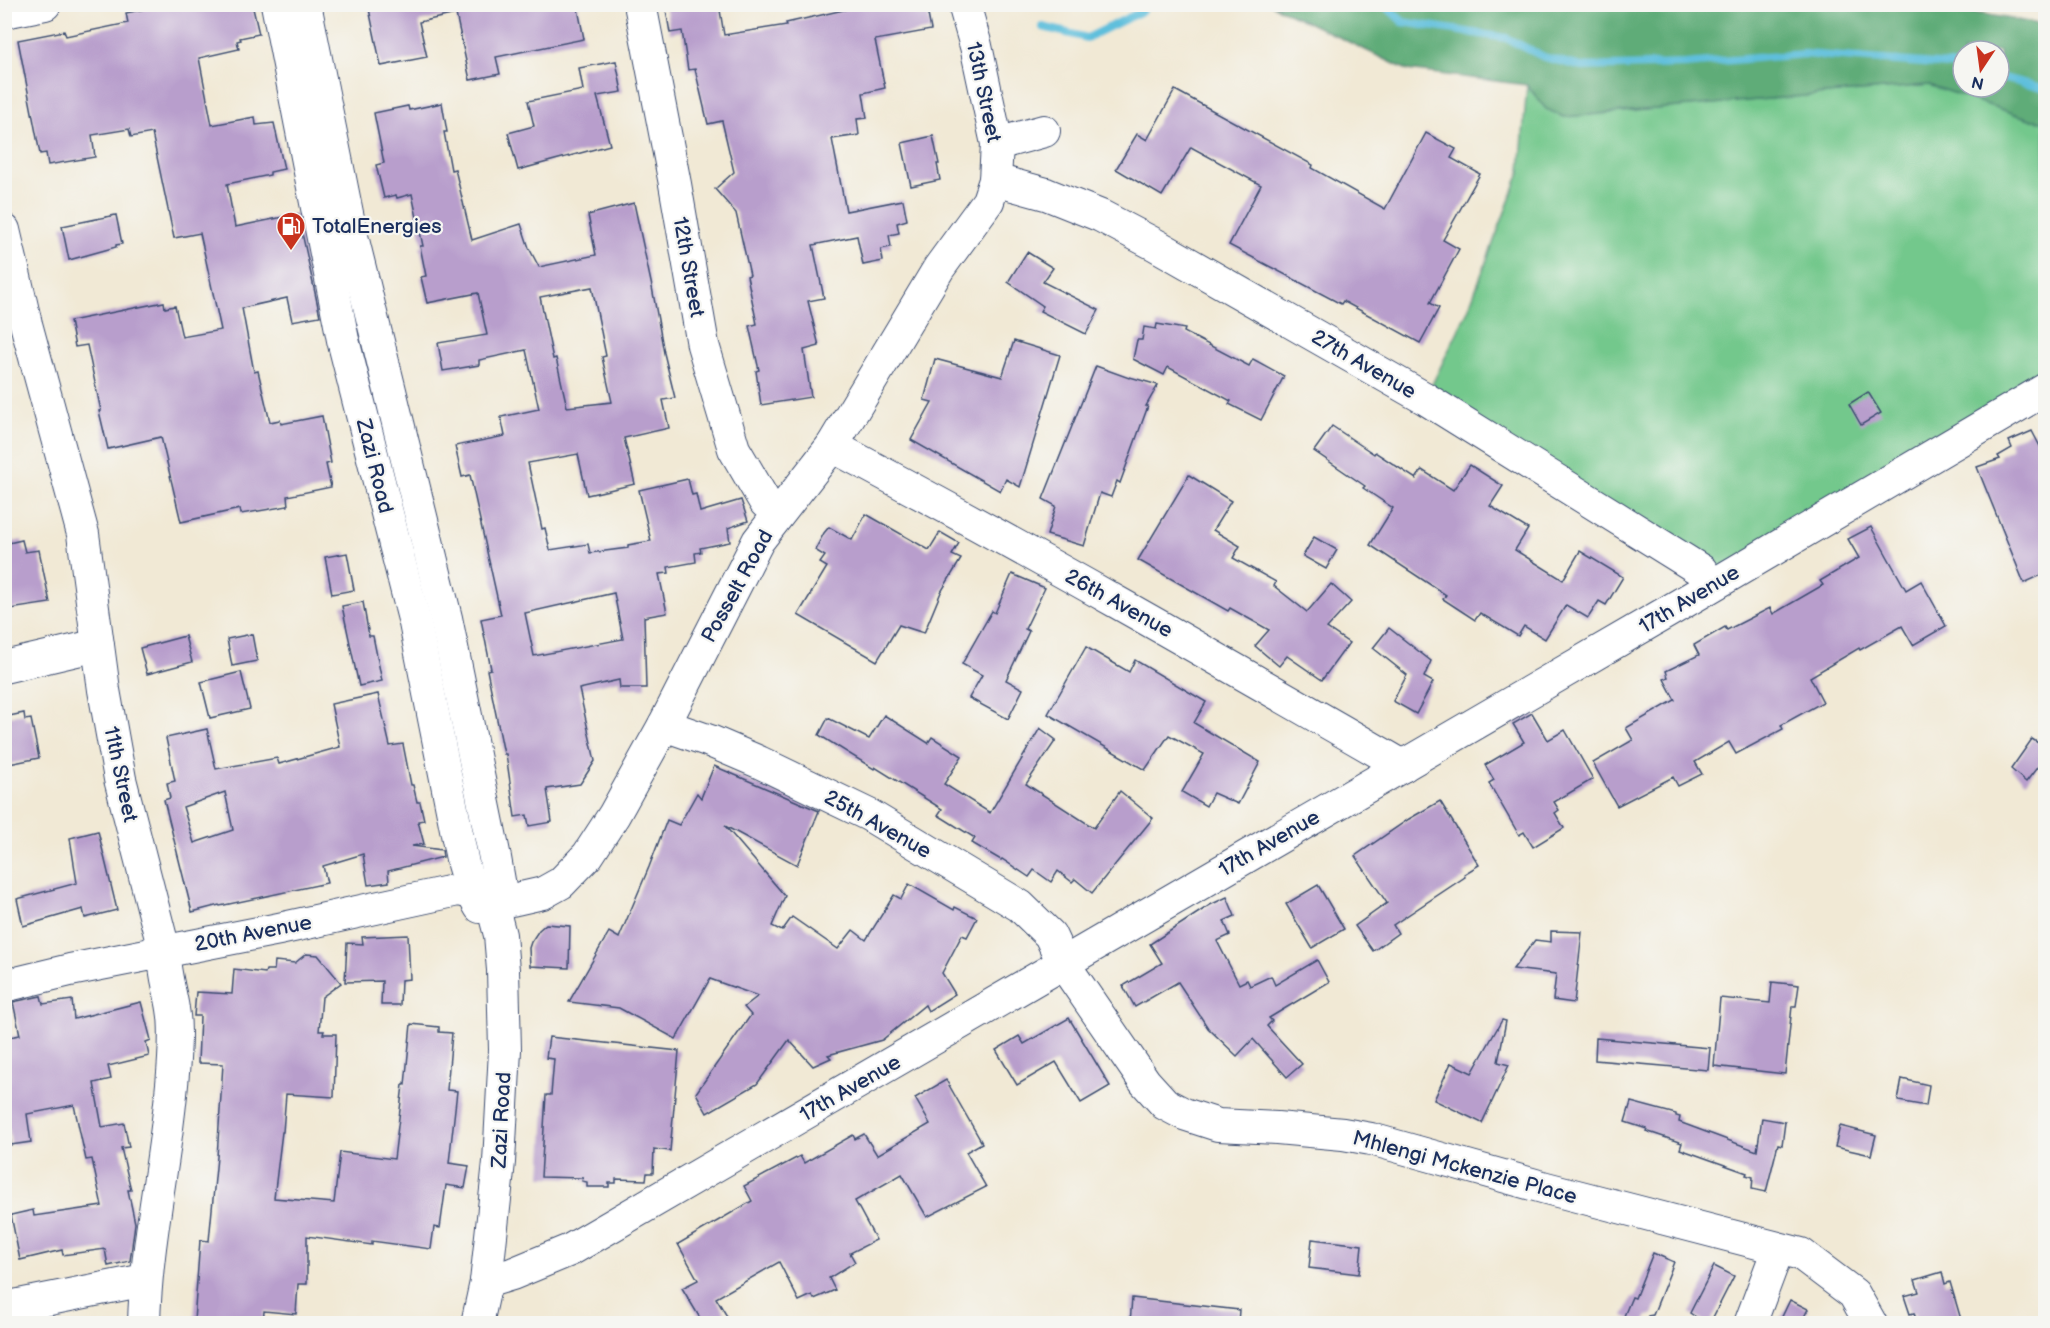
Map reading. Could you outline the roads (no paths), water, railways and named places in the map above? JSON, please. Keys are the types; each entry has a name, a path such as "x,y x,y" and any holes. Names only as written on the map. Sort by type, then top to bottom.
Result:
{"street":[{"path":"4,12 45,4"},
{"name":"Zazi Road","path":"277,4 343,340 415,623 463,864 471,891"},
{"name":"Zazi Road","path":"305,4 350,228 446,618 495,858 503,970 505,1050 499,1162 486,1282 477,1323"},
{"name":"12th Street","path":"640,4 703,345 734,449 765,502 778,514"},
{"name":"13th Street","path":"964,4 976,46 997,144 995,180"},
{"path":"997,144 1044,131"},
{"name":"Posselt Road","path":"498,907 512,900 543,893 561,883 588,855 614,815 664,725 758,541 832,446 939,268 988,201 995,180"},
{"name":"27th Avenue","path":"995,180 1046,194 1101,216 1156,245 1426,399 1702,571 1710,586"},
{"name":"11th Street","path":"4,230 15,327 83,534 104,690 120,779 164,950 163,964 173,1009 174,1060 161,1176 145,1280 144,1323"},
{"name":"17th Avenue","path":"486,1282 570,1250 2046,389"},
{"name":"26th Avenue","path":"832,446 1107,597 1403,766"},
{"path":"4,667 98,645"},
{"name":"25th Avenue","path":"664,725 759,762 869,815 1020,906 1050,935 1063,963"},
{"name":"20th Avenue","path":"4,986 164,950 302,924 458,890 471,891 498,907"},
{"name":"Mhlengi Mckenzie Place","path":"1063,963 1145,1082 1165,1104 1184,1114 1218,1125 1277,1128 1371,1139 1546,1188 1801,1254 1854,1294 1871,1323"},
{"path":"1750,1323 1778,1249"},
{"path":"4,1308 145,1280"}],"waterway":[{"path":"1043,27 1087,38 1142,11 1146,4"},
{"path":"1384,4 1403,22 1506,38 1544,57 1582,67 1685,64 1804,54 1951,65"},
{"path":"2011,80 2046,89"}],"place":[{"name":"TotalEnergies","path":"291,252"}]}
